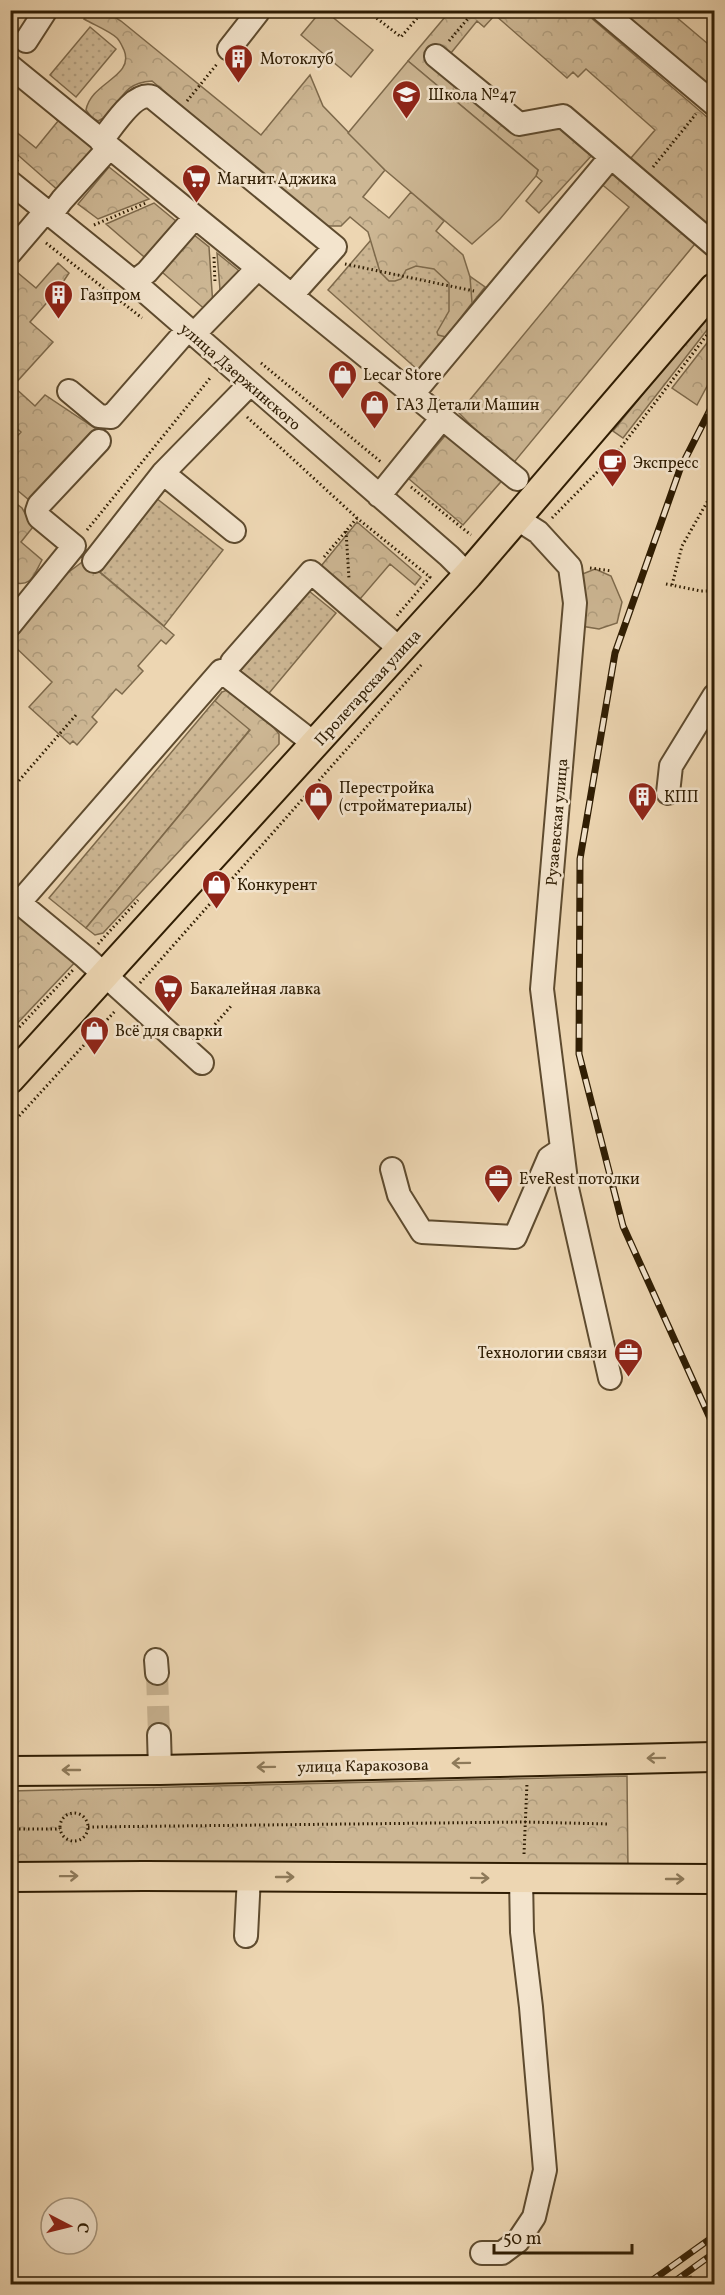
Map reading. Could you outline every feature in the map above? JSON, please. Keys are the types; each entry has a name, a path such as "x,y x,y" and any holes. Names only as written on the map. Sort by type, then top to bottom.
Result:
{"main road":[{"name":"Пролетарская улица","path":"10,1079 316,745 411,656 468,575 527,525 714,288"},
{"name":"улица Каракозова","path":"10,1771 160,1770 714,1757"},
{"path":"10,1877 249,1876 523,1870 714,1879"}],"street":[{"path":"26,41 46,10"},
{"path":"229,49 258,12 256,10"},
{"path":"602,10 711,102"},
{"path":"436,56 519,123 563,116 714,245"},
{"path":"10,66 517,479"},
{"path":"10,253 62,200 105,144 131,104 142,96 152,97 335,247 292,295"},
{"path":"412,394 496,295 534,238 610,158"},
{"name":"улица Дзержинского","path":"10,182 134,282 468,575"},
{"path":"134,282 203,224"},
{"path":"69,391 99,416 111,417 191,332 217,311 258,268"},
{"path":"94,561 163,473 250,384"},
{"path":"379,496 442,418"},
{"path":"15,611 74,546 39,517 37,511 39,505 99,441"},
{"path":"163,473 234,531"},
{"name":"Рузаевская улица","path":"527,525 570,567 575,603 542,989 567,1188 610,1378"},
{"path":"232,662 311,572 411,656"},
{"path":"196,1057 106,976 15,899 221,670 316,745"},
{"path":"668,793 671,766 714,696"},
{"path":"392,1170 399,1195 422,1232 515,1237 549,1158 561,1150"},
{"path":"159,1735 160,1770"},
{"path":"483,2253 502,2253 518,2241 534,2217 545,2170 522,1932 523,1870"},
{"path":"246,1936 249,1876"}],"path":[{"path":"366,10 401,37 424,10"},
{"path":"436,56 475,10"},
{"path":"174,117 229,49"},
{"path":"640,183 711,102"},
{"path":"92,226 167,195"},
{"path":"203,224 217,311"},
{"path":"323,260 496,295"},
{"path":"527,525 618,451 714,326"},
{"path":"74,546 211,378"},
{"path":"672,585 682,546 714,490"},
{"path":"311,572 357,518"},
{"path":"346,531 351,607"},
{"path":"666,584 701,591 714,591"},
{"path":"10,1126 128,997 411,656"},
{"path":"10,791 76,715"},
{"path":"196,1057 232,1005"},
{"path":"523,1870 527,1778"},
{"path":"73,1813 82,1816 88,1827 80,1840 73,1841 63,1836 60,1828 65,1817 73,1813"},
{"path":"88,1827 525,1822 608,1824"},
{"path":"10,1829 60,1828"},
{"path":"690,2276 693,2284"}],"green space":[{"path":"90,11 114,11 108,13 121,21 261,135 310,75 323,106 385,170 363,197 389,218 411,192 444,221 436,231 463,255 470,277 472,303 446,337 438,335 437,332 449,311 449,283 434,269 416,266 406,270 401,279 389,281 380,272 368,232 350,217 341,226 324,226 152,81 140,83 125,92 112,111 98,121 92,118 86,110 90,100 118,73 126,59 117,38 84,19"},
{"path":"321,11 325,11 373,50 351,77 301,35"},
{"path":"450,11 583,11 714,123 714,224 707,234 629,164 631,158 655,130 586,69 578,77 573,72 567,78 495,15 484,27 477,21 442,64 519,130 558,123 593,154 539,213 526,201 542,181 536,176 538,170 408,61"},
{"path":"615,11 669,11 714,49 714,79 707,89"},
{"path":"90,27 116,49 76,97 50,75"},
{"path":"408,61 538,170 536,176 500,219 472,244 385,170 348,133"},
{"path":"46,101 94,143 93,151 60,192 11,149 10,127 36,148 58,121 42,106"},
{"path":"109,167 149,199 98,219 78,204"},
{"path":"611,167 699,239 511,466 459,413 629,207 599,182"},
{"path":"154,203 182,226 150,262 106,224"},
{"path":"389,219 485,287 419,371 328,290"},
{"path":"188,230 209,247 213,306 208,312 155,266"},
{"path":"217,253 243,274 221,302"},
{"path":"58,263 69,273 57,291 30,322 53,342 13,386 35,406 45,395 96,429 29,500 17,490 11,496 11,443 21,432 11,423 11,269 36,288"},
{"path":"714,306 714,321 623,438 613,431"},
{"path":"714,334 714,373 697,405 672,388"},
{"path":"449,431 506,476 463,525 409,479"},
{"path":"156,498 223,550 164,626 100,572"},
{"path":"10,499 22,508 33,527 21,542 42,560 34,576 28,582 23,583 11,582"},
{"path":"357,522 421,577 415,585 390,564 354,606 317,571"},
{"path":"85,560 174,635 166,644 161,640 138,666 143,671 122,694 116,689 92,717 97,722 77,745 73,741 70,744 29,707 52,682 11,643 58,580"},
{"path":"595,569 611,576 622,602 617,623 599,629 581,626 575,577"},
{"path":"309,591 336,613 265,698 236,676"},
{"path":"227,690 274,728 279,734 279,744 103,933 95,935 86,928 250,730 215,701 222,692"},
{"path":"222,692 257,721 86,928 49,898"},
{"path":"10,905 79,958 11,1030 10,929 16,923 11,919"},
{"path":"627,1776 628,1870 11,1872 10,1791"}],"tunnel":[{"path":"157,1673 159,1735"}],"railway":[{"path":"714,402 680,469 615,653 580,859 579,1054 623,1226 714,1427"},
{"path":"647,2284 714,2236"},
{"path":"671,2284 714,2253"}],"place":[{"name":"Мотоклуб","path":"239,84"},
{"name":"Школа №47","path":"407,120"},
{"name":"Магнит Аджика","path":"196,204"},
{"name":"Газпром","path":"59,320"},
{"name":"Lecar Store","path":"342,400"},
{"name":"ГАЗ Детали Машин","path":"375,430"},
{"name":"Экспресс","path":"612,488"},
{"name":"Перестройка (стройматериалы)","path":"318,822"},
{"name":"КПП","path":"643,822"},
{"name":"Конкурент","path":"216,910"},
{"name":"Бакалейная лавка","path":"169,1014"},
{"name":"Всё для сварки","path":"94,1056"},
{"name":"EveRest потолки","path":"498,1204"},
{"name":"Технологии связи","path":"628,1378"}]}
